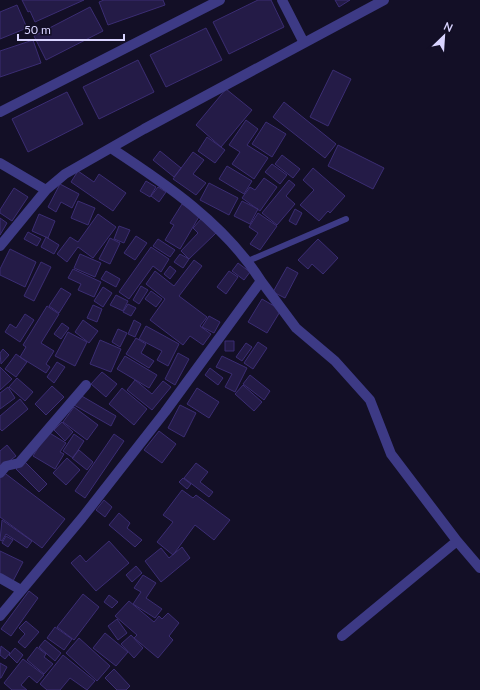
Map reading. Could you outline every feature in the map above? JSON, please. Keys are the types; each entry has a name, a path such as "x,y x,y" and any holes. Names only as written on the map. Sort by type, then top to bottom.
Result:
{"street":[{"path":"0,112 220,0"},
{"path":"282,0 304,43"},
{"path":"0,246 46,190 65,174 384,0"},
{"path":"111,148 202,214 248,261 296,328 335,361 370,400 391,454 457,541 480,568"},
{"path":"0,163 46,190"},
{"path":"0,616 82,518 165,412 261,280"},
{"path":"0,473 6,466 19,462 86,385"},
{"path":"342,636 457,541"},
{"path":"0,578 21,590"}],"lane":[{"path":"248,261 346,219"}],"building":[{"path":"22,0 84,0 35,22 30,11 28,12"},
{"path":"104,0 163,0 165,5 108,25 99,2"},
{"path":"258,0 271,0 284,27 229,54 213,22"},
{"path":"335,0 350,0 339,7"},
{"path":"17,5 27,28 0,39 0,12"},
{"path":"90,7 103,31 46,60 34,36"},
{"path":"206,28 222,60 166,87 150,55"},
{"path":"33,40 41,63 0,77 0,51"},
{"path":"138,60 154,92 99,119 83,87"},
{"path":"333,70 351,79 328,126 310,117"},
{"path":"226,89 252,110 221,147 196,125"},
{"path":"67,92 83,124 28,152 12,119"},
{"path":"284,102 336,144 325,158 273,117"},
{"path":"246,120 258,129 247,145 268,158 254,179 232,164 240,152 229,145"},
{"path":"266,122 286,134 272,157 252,144"},
{"path":"207,137 225,150 215,163 198,151"},
{"path":"338,145 384,168 373,189 328,166"},
{"path":"160,151 181,168 174,177 153,160"},
{"path":"193,152 204,160 193,174 206,183 196,195 173,179"},
{"path":"282,155 300,169 293,178 275,164"},
{"path":"272,164 287,175 280,184 265,172"},
{"path":"227,166 252,181 244,194 219,179"},
{"path":"313,168 345,196 330,213 328,211 319,221 300,205 314,190 303,180"},
{"path":"78,171 94,182 99,174 126,193 113,211 71,182"},
{"path":"264,178 277,187 260,211 242,198 250,187 255,190"},
{"path":"289,180 295,185 286,196 295,204 277,225 262,213"},
{"path":"146,181 156,187 150,197 140,191"},
{"path":"209,183 238,198 229,215 200,200"},
{"path":"60,184 79,194 72,208 61,202 56,212 48,207"},
{"path":"158,187 166,192 159,202 151,196"},
{"path":"14,188 28,197 12,221 0,213 0,210"},
{"path":"78,201 95,208 88,225 71,218"},
{"path":"242,201 258,209 250,224 234,216"},
{"path":"182,204 200,215 180,249 165,240 174,225 170,223"},
{"path":"295,209 302,213 296,225 289,221"},
{"path":"258,213 277,226 260,250 250,244 258,233 249,227"},
{"path":"39,214 55,221 48,238 32,231"},
{"path":"98,214 116,227 93,258 78,247 67,262 57,254 70,237 78,242"},
{"path":"0,218 7,223 0,235"},
{"path":"201,219 216,233 189,259 181,251 198,233 193,228"},
{"path":"119,226 130,230 124,243 114,239"},
{"path":"28,232 41,239 37,246 24,239"},
{"path":"136,236 147,243 135,260 124,253"},
{"path":"46,237 59,245 54,254 41,247"},
{"path":"110,238 120,243 110,264 99,259"},
{"path":"158,239 175,250 170,257 153,246"},
{"path":"318,239 338,258 323,274 312,264 308,269 298,260"},
{"path":"151,247 169,259 161,272 153,266 129,299 119,292"},
{"path":"10,249 36,262 25,287 0,275 0,269"},
{"path":"80,254 101,263 95,277 74,268"},
{"path":"180,254 189,259 183,268 174,262"},
{"path":"194,260 202,266 179,296 207,317 200,326 211,334 203,345 190,336 183,345 150,320 165,299 146,284 155,271 174,286"},
{"path":"41,262 51,267 34,301 24,296"},
{"path":"238,263 250,272 244,280 232,271"},
{"path":"170,266 176,271 170,279 164,274"},
{"path":"287,267 298,273 285,298 273,292"},
{"path":"73,269 101,282 94,297 78,290 81,284 68,278"},
{"path":"106,271 120,279 116,287 101,279"},
{"path":"229,271 238,277 226,294 217,287"},
{"path":"141,286 148,290 139,304 133,300"},
{"path":"103,287 112,293 103,307 94,301"},
{"path":"61,288 71,294 59,313 49,306"},
{"path":"151,291 162,299 156,307 145,299"},
{"path":"116,295 128,301 123,311 110,305"},
{"path":"262,299 281,310 267,333 248,322"},
{"path":"128,304 136,308 131,316 123,312"},
{"path":"93,305 102,309 97,322 87,318"},
{"path":"47,306 59,314 41,343 54,351 46,364 50,367 46,373 20,357 26,347 23,345"},
{"path":"25,314 34,320 20,342 5,332 10,324 16,328"},
{"path":"209,316 220,322 214,333 202,327"},
{"path":"83,320 98,331 89,343 75,332"},
{"path":"134,320 141,324 135,337 128,334"},
{"path":"62,323 69,328 61,339 54,334"},
{"path":"146,326 179,344 168,366 157,360 162,351 139,339"},
{"path":"118,329 127,333 120,347 112,342"},
{"path":"68,332 87,342 75,366 55,356"},
{"path":"136,338 146,344 141,353 154,361 149,368 126,354"},
{"path":"100,340 121,349 111,372 90,364"},
{"path":"225,341 234,341 234,351 225,351"},
{"path":"258,342 267,348 253,369 244,363"},
{"path":"246,343 252,347 242,361 236,357"},
{"path":"3,349 9,355 1,364 0,353"},
{"path":"178,353 189,359 175,385 165,379"},
{"path":"16,354 27,362 16,377 5,369"},
{"path":"125,356 157,375 149,388 117,369"},
{"path":"222,356 247,368 235,392 225,387 232,374 216,367"},
{"path":"57,362 65,367 54,383 47,377"},
{"path":"0,367 12,379 0,390"},
{"path":"210,368 223,378 218,385 205,375"},
{"path":"102,372 117,384 106,397 91,384"},
{"path":"250,375 270,391 264,400 243,384"},
{"path":"17,378 33,392 25,401 9,387"},
{"path":"135,380 152,394 163,381 171,387 152,410 127,390"},
{"path":"243,385 262,402 254,411 235,394"},
{"path":"52,386 64,397 46,415 35,404"},
{"path":"8,387 15,398 0,409 0,393"},
{"path":"122,388 147,409 134,425 109,404"},
{"path":"197,388 219,402 209,418 187,404"},
{"path":"80,395 116,416 111,426 74,405"},
{"path":"20,399 28,409 2,431 0,429 0,416"},
{"path":"180,405 196,413 184,437 168,428"},
{"path":"74,407 98,425 87,440 63,422"},
{"path":"62,422 73,432 65,441 54,430"},
{"path":"159,431 176,444 162,463 144,450"},
{"path":"48,432 66,443 60,452 64,454 55,469 33,456"},
{"path":"74,434 84,441 73,458 63,451"},
{"path":"114,434 124,441 85,498 75,491"},
{"path":"7,445 16,456 0,468 0,451"},
{"path":"79,450 93,462 87,470 72,458"},
{"path":"67,458 80,470 66,485 53,473"},
{"path":"24,461 47,484 39,492 16,469"},
{"path":"196,463 208,472 200,482 213,492 209,497 184,478"},
{"path":"2,471 65,519 42,548 0,517 0,474"},
{"path":"183,478 191,484 187,489 179,482"},
{"path":"182,490 193,498 196,495 230,520 214,540 195,525 173,555 157,542 173,522 163,515"},
{"path":"104,500 112,507 105,517 96,510"},
{"path":"119,513 130,523 127,528 142,540 135,547 109,525"},
{"path":"2,520 32,541 27,548 6,534 2,541 0,540"},
{"path":"6,536 13,540 8,547 2,543"},
{"path":"109,541 129,563 96,591 71,563 80,555 86,562"},
{"path":"182,547 190,558 161,582 145,561 161,548 169,558"},
{"path":"0,551 23,562 13,581 0,575"},
{"path":"136,566 142,573 132,582 126,575"},
{"path":"143,575 156,583 146,598 162,609 155,618 133,604 141,592 134,588"},
{"path":"29,591 38,598 11,636 1,629"},
{"path":"83,594 99,607 74,640 57,627"},
{"path":"109,595 118,602 112,608 104,602"},
{"path":"129,601 154,622 159,616 162,619 168,613 179,623 169,636 173,640 158,658 134,638 137,635 115,616"},
{"path":"117,619 127,633 118,640 108,626"},
{"path":"26,621 39,632 25,648 18,642 25,634 19,628"},
{"path":"55,627 72,639 64,650 47,638"},
{"path":"105,633 128,652 116,666 93,648"},
{"path":"131,635 143,648 134,658 121,644"},
{"path":"79,638 110,666 97,681 66,653"},
{"path":"45,640 61,653 55,661 39,647"},
{"path":"1,646 10,653 5,659 0,655"},
{"path":"37,647 46,654 44,657 53,664 44,674 27,660"},
{"path":"15,648 23,655 17,663 9,655"},
{"path":"63,655 95,681 87,690 70,678 60,690 47,690 40,684"},
{"path":"23,659 44,675 37,683 29,676 21,685 27,690 12,690 4,683"},
{"path":"0,663 7,667 1,678 0,678"},
{"path":"114,669 130,686 126,690 117,690 105,678"}]}
